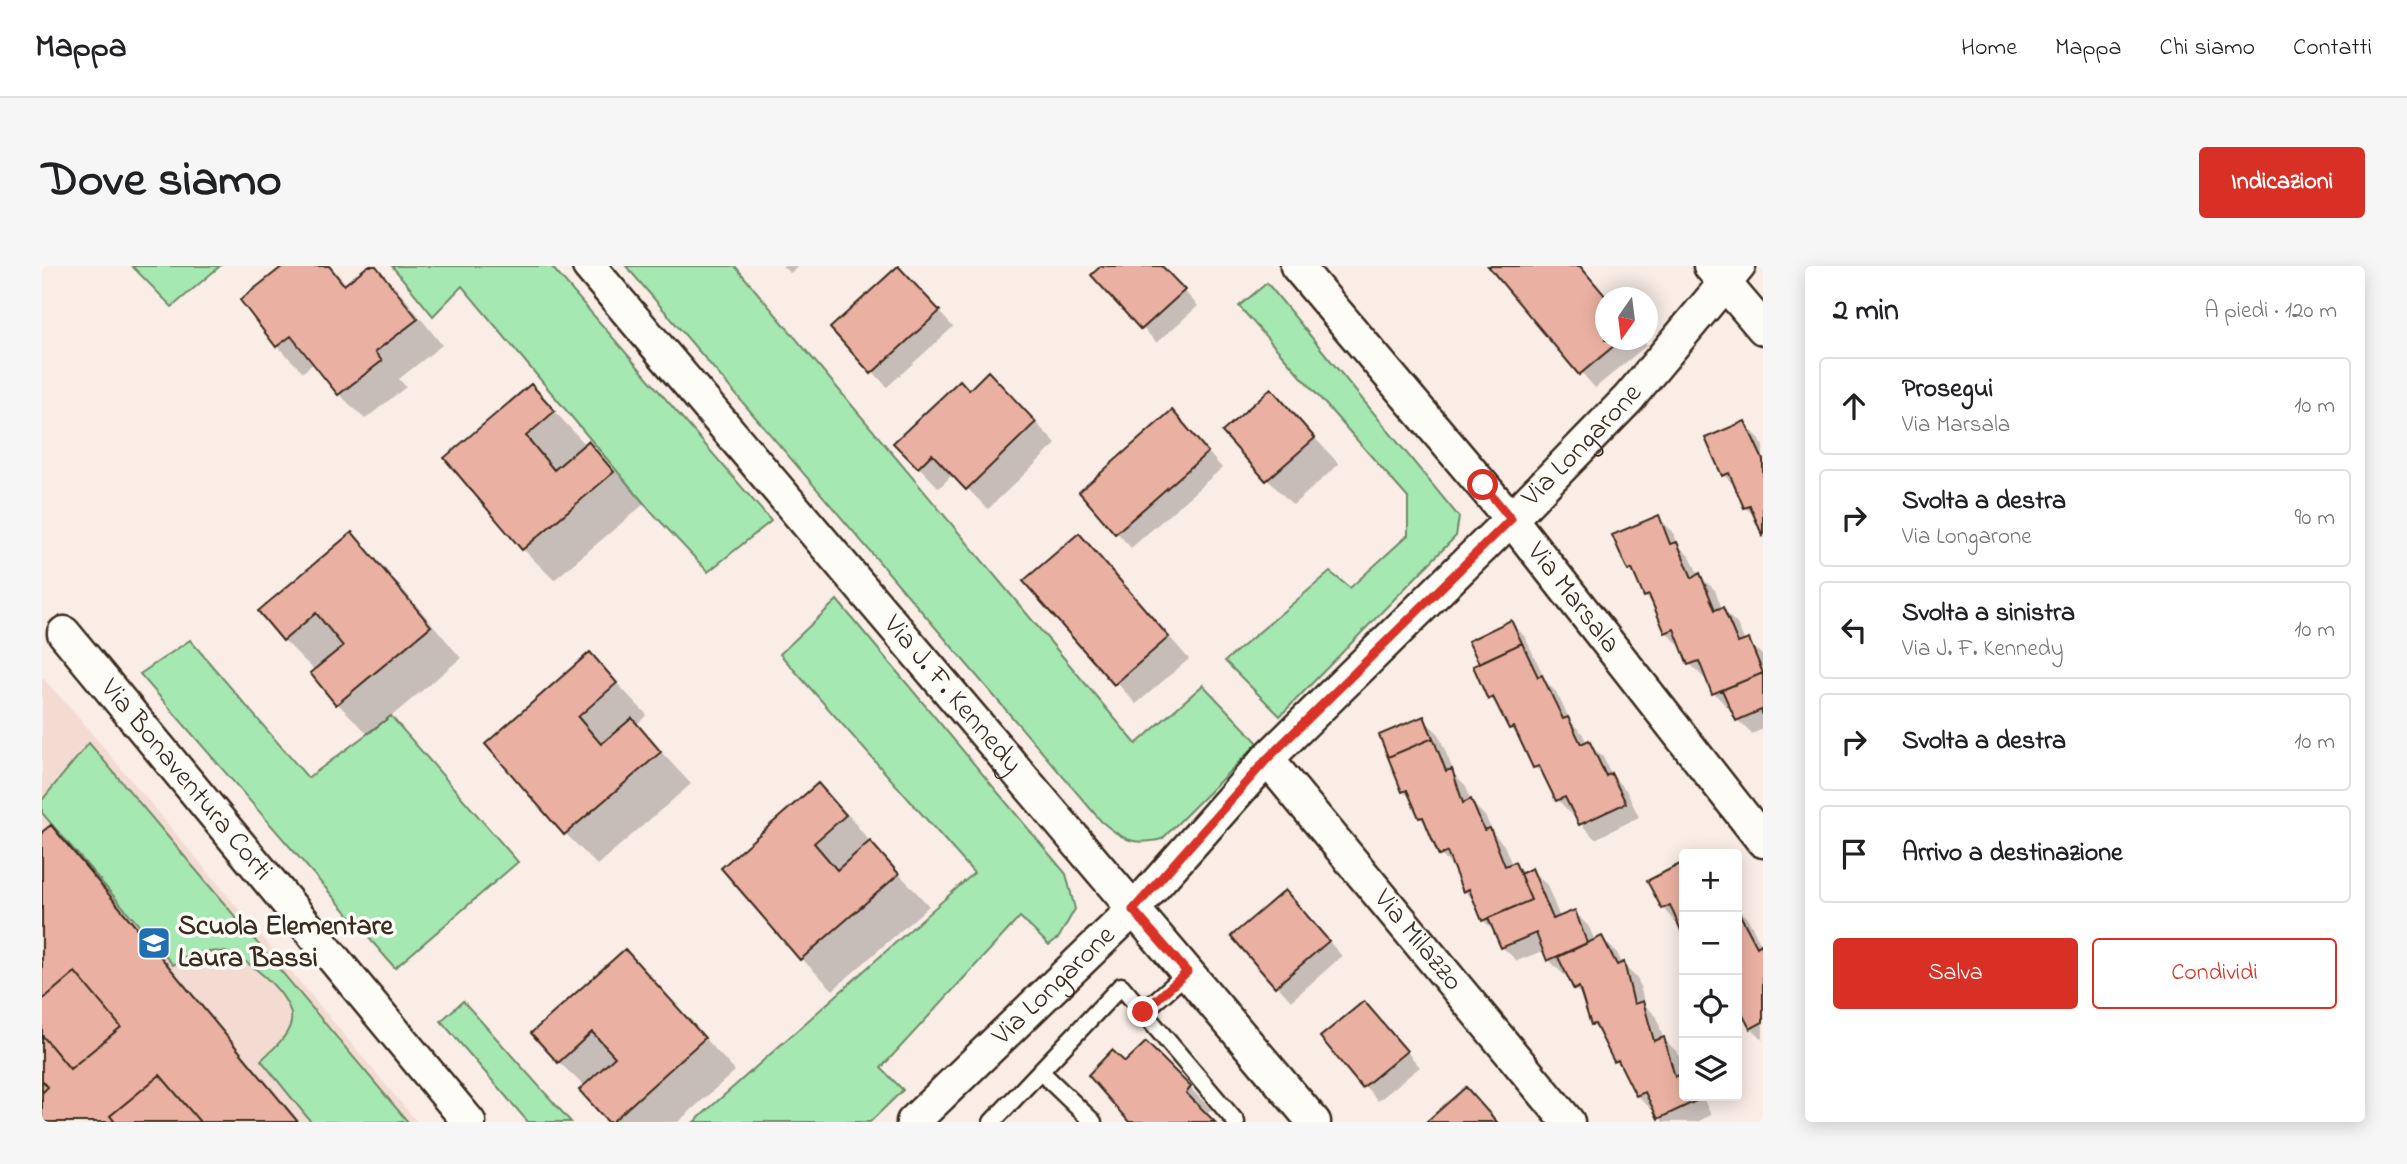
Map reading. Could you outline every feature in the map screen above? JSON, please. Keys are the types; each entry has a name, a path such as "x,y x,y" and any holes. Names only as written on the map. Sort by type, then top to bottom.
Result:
{"street":[{"name":"Via J. F. Kennedy","path":"589,266 1314,1122"},
{"name":"Via Marsala","path":"1297,266 1511,519 1763,841"},
{"name":"Via Longarone","path":"913,1122 1133,910 1267,759 1511,519 1628,399 1725,272"},
{"path":"1725,272 1763,328"},
{"name":"Via Bonaventura Corti","path":"64,633 469,1122"},
{"name":"Via Milazzo","path":"1267,759 1568,1122"}],"lane":[{"path":"1143,1012 1187,972"},
{"path":"992,1122 1121,986 1236,1122"},
{"path":"1040,1071 1093,1122"}],"shaded area":[{"name":"Scuola Elementare Laura Bassi","path":"42,677 84,724 417,1122 42,1122"}],"green space":[{"path":"132,266 220,266 172,307"},
{"path":"392,266 551,266 771,521 708,572 648,508 462,286 433,316"},
{"path":"626,266 735,266 1136,744 1203,685 1258,743 1162,839 1143,842 1129,840 1116,833 1101,821"},
{"path":"1267,283 1459,517 1456,536 1280,716 1225,661 1330,572 1350,588 1408,535 1408,498 1239,306"},
{"path":"837,600 1066,874 1075,909 1059,937 1049,945 1020,917 881,1068 903,1090 870,1122 694,1122 974,873 780,654"},
{"path":"190,640 308,778 391,716 518,862 395,968 140,674"},
{"path":"89,743 408,1122 311,1122 261,1060 283,1038 291,1022 286,1002 278,990 245,961 224,952 190,955 173,965 42,813 42,800"},
{"path":"463,1001 571,1122 528,1122 441,1021"}],"building":[{"path":"283,266 329,266 344,285 368,266 376,266 418,319 375,352 382,361 338,395 291,336 276,347 240,300"},
{"path":"898,266 940,311 871,374 830,328"},
{"path":"1101,266 1162,266 1185,290 1141,330 1091,275"},
{"path":"1488,266 1580,266 1598,287 1595,287 1595,350 1609,350 1579,375"},
{"path":"988,371 1036,422 966,490 932,454 918,468 893,443 960,380 969,390"},
{"path":"531,384 555,411 526,436 554,470 588,441 614,472 522,550 444,458"},
{"path":"1271,388 1315,438 1266,481 1222,432"},
{"path":"1172,410 1208,452 1115,534 1079,492"},
{"path":"1745,421 1763,460 1763,537 1750,506 1744,508 1729,473 1722,476 1705,438"},
{"path":"1659,515 1670,544 1677,542 1692,578 1700,573 1715,610 1723,607 1738,643 1749,639 1763,673 1712,694 1699,661 1688,665 1674,629 1665,633 1649,595 1644,597 1632,569 1628,571 1612,535"},
{"path":"352,532 431,626 336,705 310,673 343,646 316,613 283,641 258,611"},
{"path":"1079,533 1169,637 1114,685 1023,581"},
{"path":"1511,620 1522,643 1479,663 1468,641"},
{"path":"1522,643 1538,677 1542,675 1563,719 1568,717 1581,744 1589,740 1606,776 1611,773 1626,803 1579,825 1565,797 1556,801 1539,766 1533,768 1514,727 1509,729 1493,697 1488,700 1473,666"},
{"path":"590,652 617,683 578,717 601,744 632,718 661,752 564,835 485,744"},
{"path":"1763,673 1763,716 1761,710 1736,721 1722,690"},
{"path":"1424,716 1433,738 1388,757 1379,735"},
{"path":"1433,738 1446,771 1452,769 1463,803 1471,799 1484,830 1490,828 1505,866 1515,862 1531,900 1482,921 1469,889 1463,892 1447,852 1439,856 1423,817 1419,818 1407,790 1402,792 1388,757"},
{"path":"818,783 846,815 814,843 837,870 870,841 899,874 800,960 721,868"},
{"name":"Scuola Elementare Laura Bassi","path":"51,825 298,1122 200,1122 160,1075 110,1116 115,1122 42,1122 42,1093 48,1087 42,1080 42,1035 70,1069 121,1027 75,972 42,1000 42,832"},
{"name":"Scuola Elementare Laura Bassi","path":"51,825 298,1122 42,1122 42,832"},
{"path":"1679,865 1679,926 1670,905 1662,909 1647,881"},
{"path":"1532,868 1553,919 1575,910 1587,943 1547,961 1536,933 1501,948 1488,918 1531,900 1520,874"},
{"path":"1285,890 1329,941 1275,987 1231,936"},
{"path":"1742,918 1757,947 1761,944 1763,949 1763,1022 1750,1029 1742,1014"},
{"path":"1602,936 1617,965 1624,962 1634,1004 1643,1001 1654,1041 1664,1037 1675,1077 1679,1075 1679,1101 1696,1101 1658,1119 1645,1092 1636,1096 1618,1060 1614,1062 1595,1024 1591,1025 1579,987 1574,990 1558,957"},
{"path":"625,949 705,1038 612,1122 608,1122 579,1090 615,1057 592,1032 558,1063 531,1033"},
{"path":"1364,1001 1407,1051 1362,1088 1320,1037"},
{"path":"1146,1042 1191,1087 1186,1093 1215,1122 1129,1122 1088,1075 1112,1050 1125,1062"},
{"path":"1466,1087 1497,1122 1426,1122"}],"place":[{"name":"Scuola Elementare Laura Bassi","path":"154,943"}],"route":[{"path":"1143,1012 1187,972 1133,910 1267,759 1511,519 1483,485"}]}
